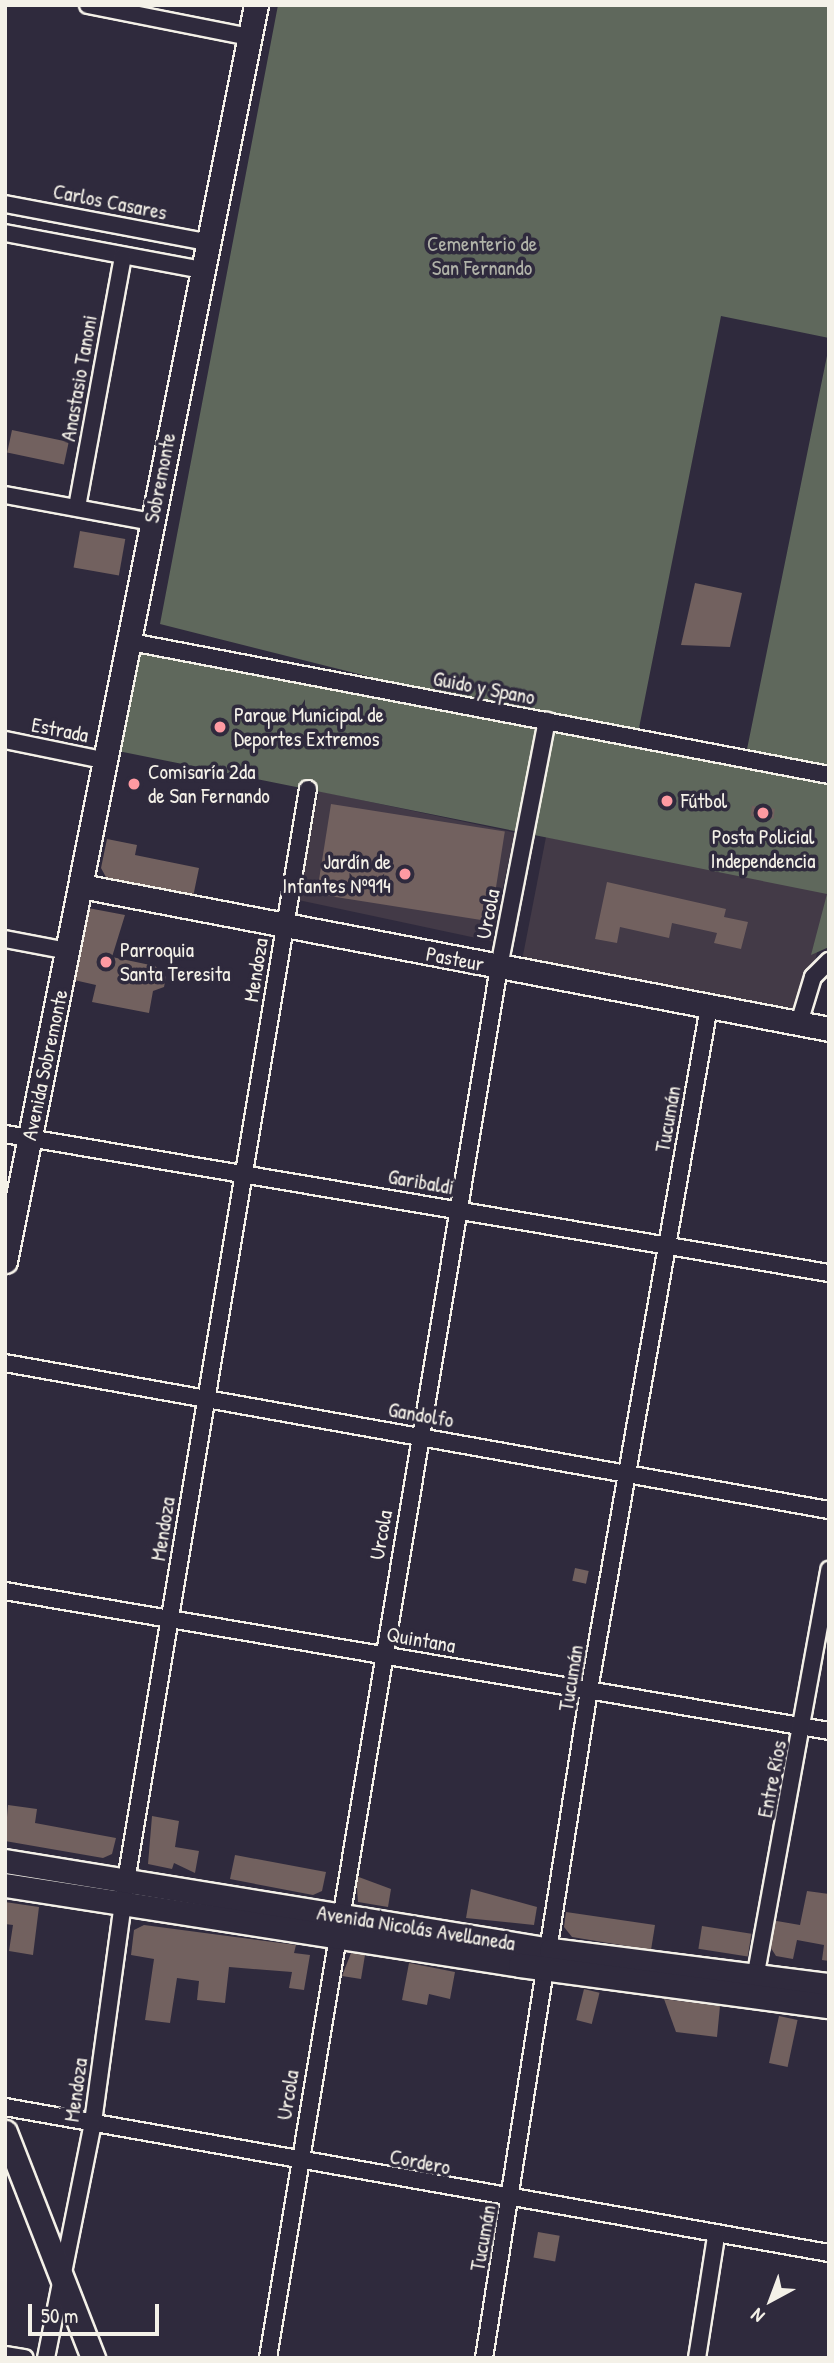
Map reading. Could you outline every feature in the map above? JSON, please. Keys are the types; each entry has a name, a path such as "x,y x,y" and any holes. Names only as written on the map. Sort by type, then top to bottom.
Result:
{"main road":[{"name":"Sobremonte","path":"68,951 256,5"},
{"name":"Pasteur","path":"81,886 829,1028"},
{"name":"Avenida Sobremonte","path":"5,1261 68,951"},
{"name":"Avenida Nicolás Avellaneda","path":"5,1861 124,1892 550,1959 754,1986 829,2006"},
{"name":"Avenida Nicolás Avellaneda","path":"5,1885 124,1892"},
{"name":"Avenida Nicolás Avellaneda","path":"754,1986 829,1985"},
{"path":"5,2132 66,2277 93,2358"}],"street":[{"path":"88,5 250,37"},
{"name":"Carlos Casares","path":"5,204 207,242"},
{"path":"5,233 202,270"},
{"name":"Anastasio Tanoni","path":"77,507 123,256"},
{"path":"5,495 152,522"},
{"name":"Guido y Spano","path":"131,642 829,775"},
{"name":"Urcola","path":"268,2358 457,1210 499,967 547,721"},
{"name":"Estrada","path":"5,740 107,761"},
{"name":"Mendoza","path":"46,2358 66,2277 93,2122 124,1892 204,1398 245,1174 308,789"},
{"path":"5,939 68,951"},
{"path":"799,1023 813,977 829,961"},
{"name":"Tucumán","path":"484,2358 550,1959 589,1690 709,1007"},
{"name":"Garibaldi","path":"5,1134 829,1273"},
{"name":"Gandolfo","path":"5,1363 829,1510"},
{"name":"Entre Ríos","path":"754,1986 829,1570"},
{"name":"Quintana","path":"5,1591 829,1731"},
{"name":"Cordero","path":"5,2107 511,2200 829,2253"},
{"path":"697,2358 716,2236"},
{"path":"5,2355 25,2358"}],"shaded area":[{"path":"319,791 515,833 492,941 296,900"},
{"path":"546,837 829,892 805,1016 522,961"}],"green space":[{"name":"Cementerio de San Fernando","path":"278,5 829,5 829,338 721,316 637,738 745,759 829,346 829,947 811,955 827,894 118,751 139,643 530,717 160,624"}],"building":[{"path":"12,430 69,442 64,465 7,452"},
{"path":"80,531 125,539 119,575 74,567"},
{"path":"695,583 742,593 730,647 681,645"},
{"path":"331,804 505,832 491,921 317,894"},
{"name":"Posta Policial Independencia","path":"752,806 775,809 774,819 751,816"},
{"path":"107,839 137,845 135,855 199,868 193,897 107,879 101,868"},
{"path":"607,882 726,909 724,917 748,922 741,949 714,943 717,933 672,923 669,938 620,927 617,943 595,939"},
{"name":"Parroquia Santa Teresita","path":"88,908 125,915 112,957 155,966 166,977 164,987 153,991 149,1013 92,1002 96,985 74,980"},
{"path":"575,1568 589,1571 586,1584 572,1581"},
{"path":"8,1805 37,1809 35,1823 116,1838 112,1854 103,1858 5,1841"},
{"path":"152,1816 179,1821 175,1847 199,1851 195,1873 174,1863 172,1869 148,1864"},
{"path":"235,1855 326,1872 322,1891 313,1895 230,1879"},
{"path":"356,1876 391,1889 388,1907 358,1902"},
{"path":"471,1889 537,1907 534,1925 466,1918"},
{"path":"807,1891 829,1894 829,1961 822,1960 824,1945 797,1940 793,1959 776,1956 767,1942 771,1920 800,1925"},
{"path":"5,1902 39,1907 33,1955 9,1951 13,1925 5,1924"},
{"path":"566,1912 655,1925 651,1950 572,1937 564,1927"},
{"path":"144,1925 296,1945 294,1953 310,1955 304,1990 289,1988 292,1972 229,1967 225,2003 197,2000 199,1981 177,1978 170,2023 145,2020 154,1959 131,1955 134,1930"},
{"path":"702,1926 751,1934 748,1957 698,1949"},
{"path":"351,1953 365,1955 361,1979 342,1976"},
{"path":"409,1963 455,1972 450,1999 429,1994 427,2005 402,2000"},
{"path":"584,1989 600,1993 592,2024 576,2020"},
{"path":"664,1999 720,2006 717,2037 676,2032"},
{"path":"779,2016 798,2020 788,2067 769,2063"},
{"path":"538,2232 560,2236 555,2261 533,2258"}],"place":[{"name":"Parque Municipal de Deportes Extremos","path":"220,727"},
{"name":"Comisaría 2da de San Fernando","path":"134,784"},
{"name":"Fútbol","path":"667,801"},
{"name":"Posta Policial Independencia","path":"763,813"},
{"name":"Jardín de Infantes Nº914","path":"405,874"},
{"name":"Parroquia Santa Teresita","path":"106,962"}]}
